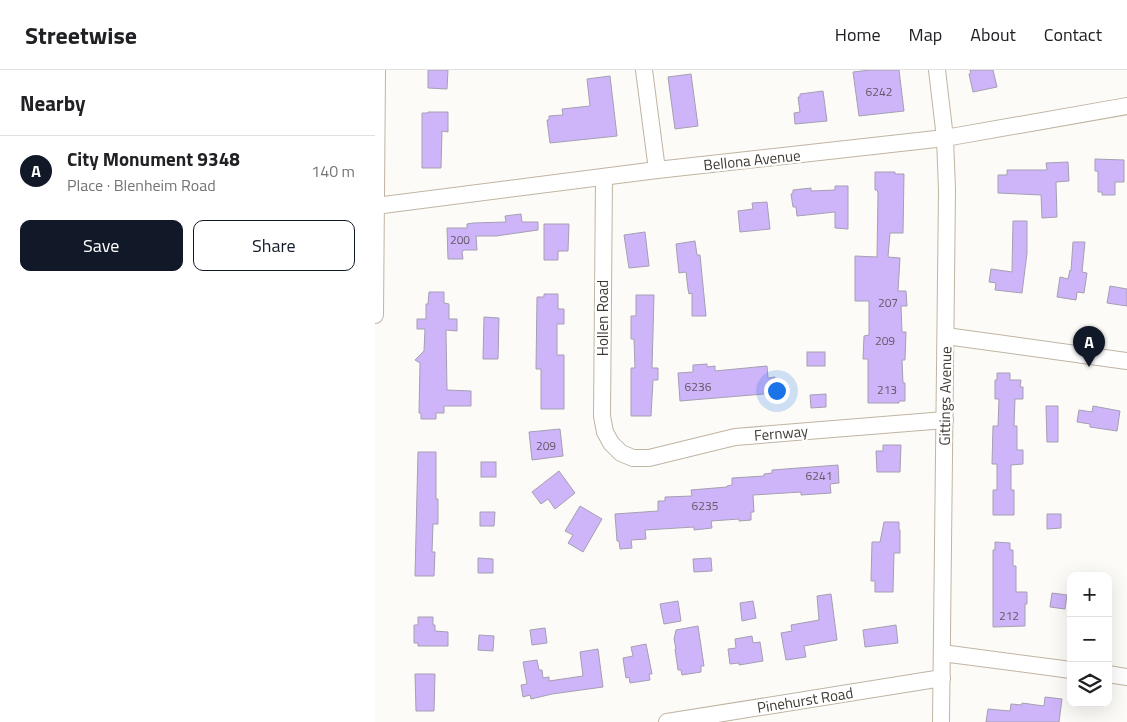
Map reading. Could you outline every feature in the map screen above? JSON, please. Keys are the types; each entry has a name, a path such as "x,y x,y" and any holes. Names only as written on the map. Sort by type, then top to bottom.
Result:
{"street":[{"path":"375,315 377,70"},
{"path":"644,70 657,170"},
{"name":"Gittings Avenue","path":"937,70 945,138 947,190 941,722"},
{"name":"Bellona Avenue","path":"376,206 657,170 945,138 1127,106"},
{"name":"Hollen Road","path":"604,178 602,416 605,432 611,443 621,453"},
{"path":"946,336 1127,361"},
{"name":"Fernway","path":"621,453 633,458 649,458 735,437 945,420"},
{"path":"942,653 1067,669"},
{"path":"1112,675 1127,677"},
{"name":"Pinehurst Road","path":"667,722 942,678"}],"building":[{"path":"428,70 448,70 447,89 428,88"},
{"path":"899,70 904,111 859,116 853,72"},
{"path":"970,70 993,70 997,87 973,92 969,74 971,73"},
{"path":"691,74 698,126 675,129 668,77"},
{"path":"610,76 617,136 550,143 547,120 549,120 549,116 563,115 562,109 590,106 587,79"},
{"path":"823,91 827,121 795,124 794,113 800,112 798,97 800,97 800,94"},
{"path":"448,112 448,132 442,131 441,168 422,168 422,113"},
{"path":"1095,159 1124,160 1124,182 1115,182 1115,195 1102,195 1102,192 1098,192 1098,171 1095,171"},
{"path":"1068,162 1069,181 1056,182 1057,217 1042,218 1041,195 998,193 998,175 1007,175 1007,170 1047,170 1046,163"},
{"path":"875,172 904,174 903,233 890,233 888,257 900,258 898,291 906,291 907,306 901,306 902,332 906,332 905,360 902,360 905,401 899,401 899,403 868,403 868,359 863,359 864,336 869,335 869,301 855,301 855,256 877,257 878,193 875,190"},
{"path":"835,186 848,186 848,229 835,228 835,212 797,216 791,194 793,190 811,188 811,191 835,190"},
{"path":"767,202 770,229 740,232 738,211 753,209 752,203"},
{"path":"521,214 522,222 538,222 538,230 496,236 476,236 477,250 464,250 462,252 463,259 448,259 447,228 467,228 467,224 473,223 506,222 505,216"},
{"path":"1013,221 1027,221 1027,253 1022,293 995,290 996,283 989,282 991,269 1012,272"},
{"path":"544,224 569,224 568,251 558,251 558,260 544,260"},
{"path":"645,232 649,266 629,268 624,235"},
{"path":"695,241 697,255 700,255 706,316 692,316 692,293 689,294 686,272 679,273 676,244"},
{"path":"1073,242 1085,242 1082,272 1087,273 1084,293 1077,292 1076,300 1057,297 1060,277 1068,279 1071,271"},
{"path":"1110,286 1127,289 1127,306 1107,303"},
{"path":"429,292 444,292 444,303 449,304 449,319 457,319 457,331 446,330 447,390 471,391 471,406 444,406 444,413 436,413 436,419 421,419 421,413 419,413 420,363 415,360 424,351 425,329 417,329 417,319 426,319 426,304 428,304"},
{"path":"544,294 558,294 558,309 564,309 564,324 557,324 557,355 564,355 564,409 541,409 541,369 536,369 537,297 544,297"},
{"path":"636,295 654,295 652,368 658,368 658,380 653,380 651,416 631,416 631,368 635,368 634,339 631,339 631,316 636,316"},
{"path":"484,317 499,318 498,359 483,359"},
{"path":"807,352 825,352 825,366 807,366"},
{"path":"707,364 707,367 715,366 715,371 767,366 768,378 775,377 776,393 680,401 678,373 693,372 693,365"},
{"path":"997,373 1010,373 1010,380 1021,380 1020,387 1023,387 1023,399 1015,399 1014,426 1017,426 1017,450 1023,450 1023,464 1011,465 1014,515 993,515 993,490 997,490 997,464 992,464 993,426 998,426 999,399 995,399"},
{"path":"826,394 826,407 811,408 810,395"},
{"path":"1046,406 1058,406 1058,442 1047,442"},
{"path":"1093,406 1120,411 1117,431 1090,427 1090,424 1077,422 1079,410 1092,412"},
{"path":"560,429 563,456 532,460 529,432"},
{"path":"883,445 901,445 900,472 877,472 876,451 883,451"},
{"path":"418,452 436,452 438,524 433,524 432,552 435,552 434,576 415,576"},
{"path":"481,462 496,462 496,477 481,477"},
{"path":"838,465 839,483 830,484 831,493 801,495 801,492 753,495 754,512 751,512 751,520 711,521 712,528 694,530 694,527 645,530 646,539 631,540 632,548 620,549 619,541 617,541 615,514 658,511 658,501 665,501 665,497 692,496 691,490 727,487 732,485 732,478 764,476 764,474 772,473 772,470"},
{"path":"559,471 575,493 555,509 548,499 541,504 532,492"},
{"path":"580,506 602,519 583,552 568,543 573,535 565,531"},
{"path":"480,512 495,512 494,526 480,526"},
{"path":"1047,514 1061,514 1061,528 1047,529"},
{"path":"884,522 899,522 900,553 894,553 893,592 875,592 875,581 871,581 872,542 880,542"},
{"path":"995,542 1010,543 1010,550 1013,550 1013,566 1016,566 1016,592 1027,592 1025,626 993,627 993,550 995,550"},
{"path":"478,558 493,559 493,573 478,573"},
{"path":"711,558 712,571 694,572 693,559"},
{"path":"1052,593 1067,595 1065,609 1050,607"},
{"path":"831,594 837,640 804,646 806,657 786,660 781,633 792,631 791,625 819,620 817,596"},
{"path":"678,601 681,621 664,624 660,604"},
{"path":"753,601 756,618 742,621 740,603"},
{"path":"418,617 433,617 435,631 448,632 448,646 418,646 418,643 414,643 414,625 418,625"},
{"path":"896,625 898,643 865,647 863,630"},
{"path":"698,626 704,666 701,666 701,672 682,675 681,670 678,670 675,649 674,639 676,630"},
{"path":"545,628 547,643 532,645 530,630"},
{"path":"479,635 494,636 493,651 478,650"},
{"path":"752,636 753,643 760,642 763,661 739,665 739,663 730,664 728,649 736,648 735,639"},
{"path":"646,644 652,674 649,674 650,680 630,683 629,677 626,678 623,658 633,656 631,647"},
{"path":"598,649 603,687 531,699 530,695 523,697 521,685 527,684 523,662 537,660 539,670 542,670 543,678 549,677 549,681 583,676 580,652"},
{"path":"415,674 435,674 434,711 416,711"},
{"path":"1045,697 1062,699 1059,722 986,722 988,709 1010,711 1011,704 1022,705 1022,703 1044,706"}],"place":[{"name":"City Monument 9348","path":"1089,367"}]}
